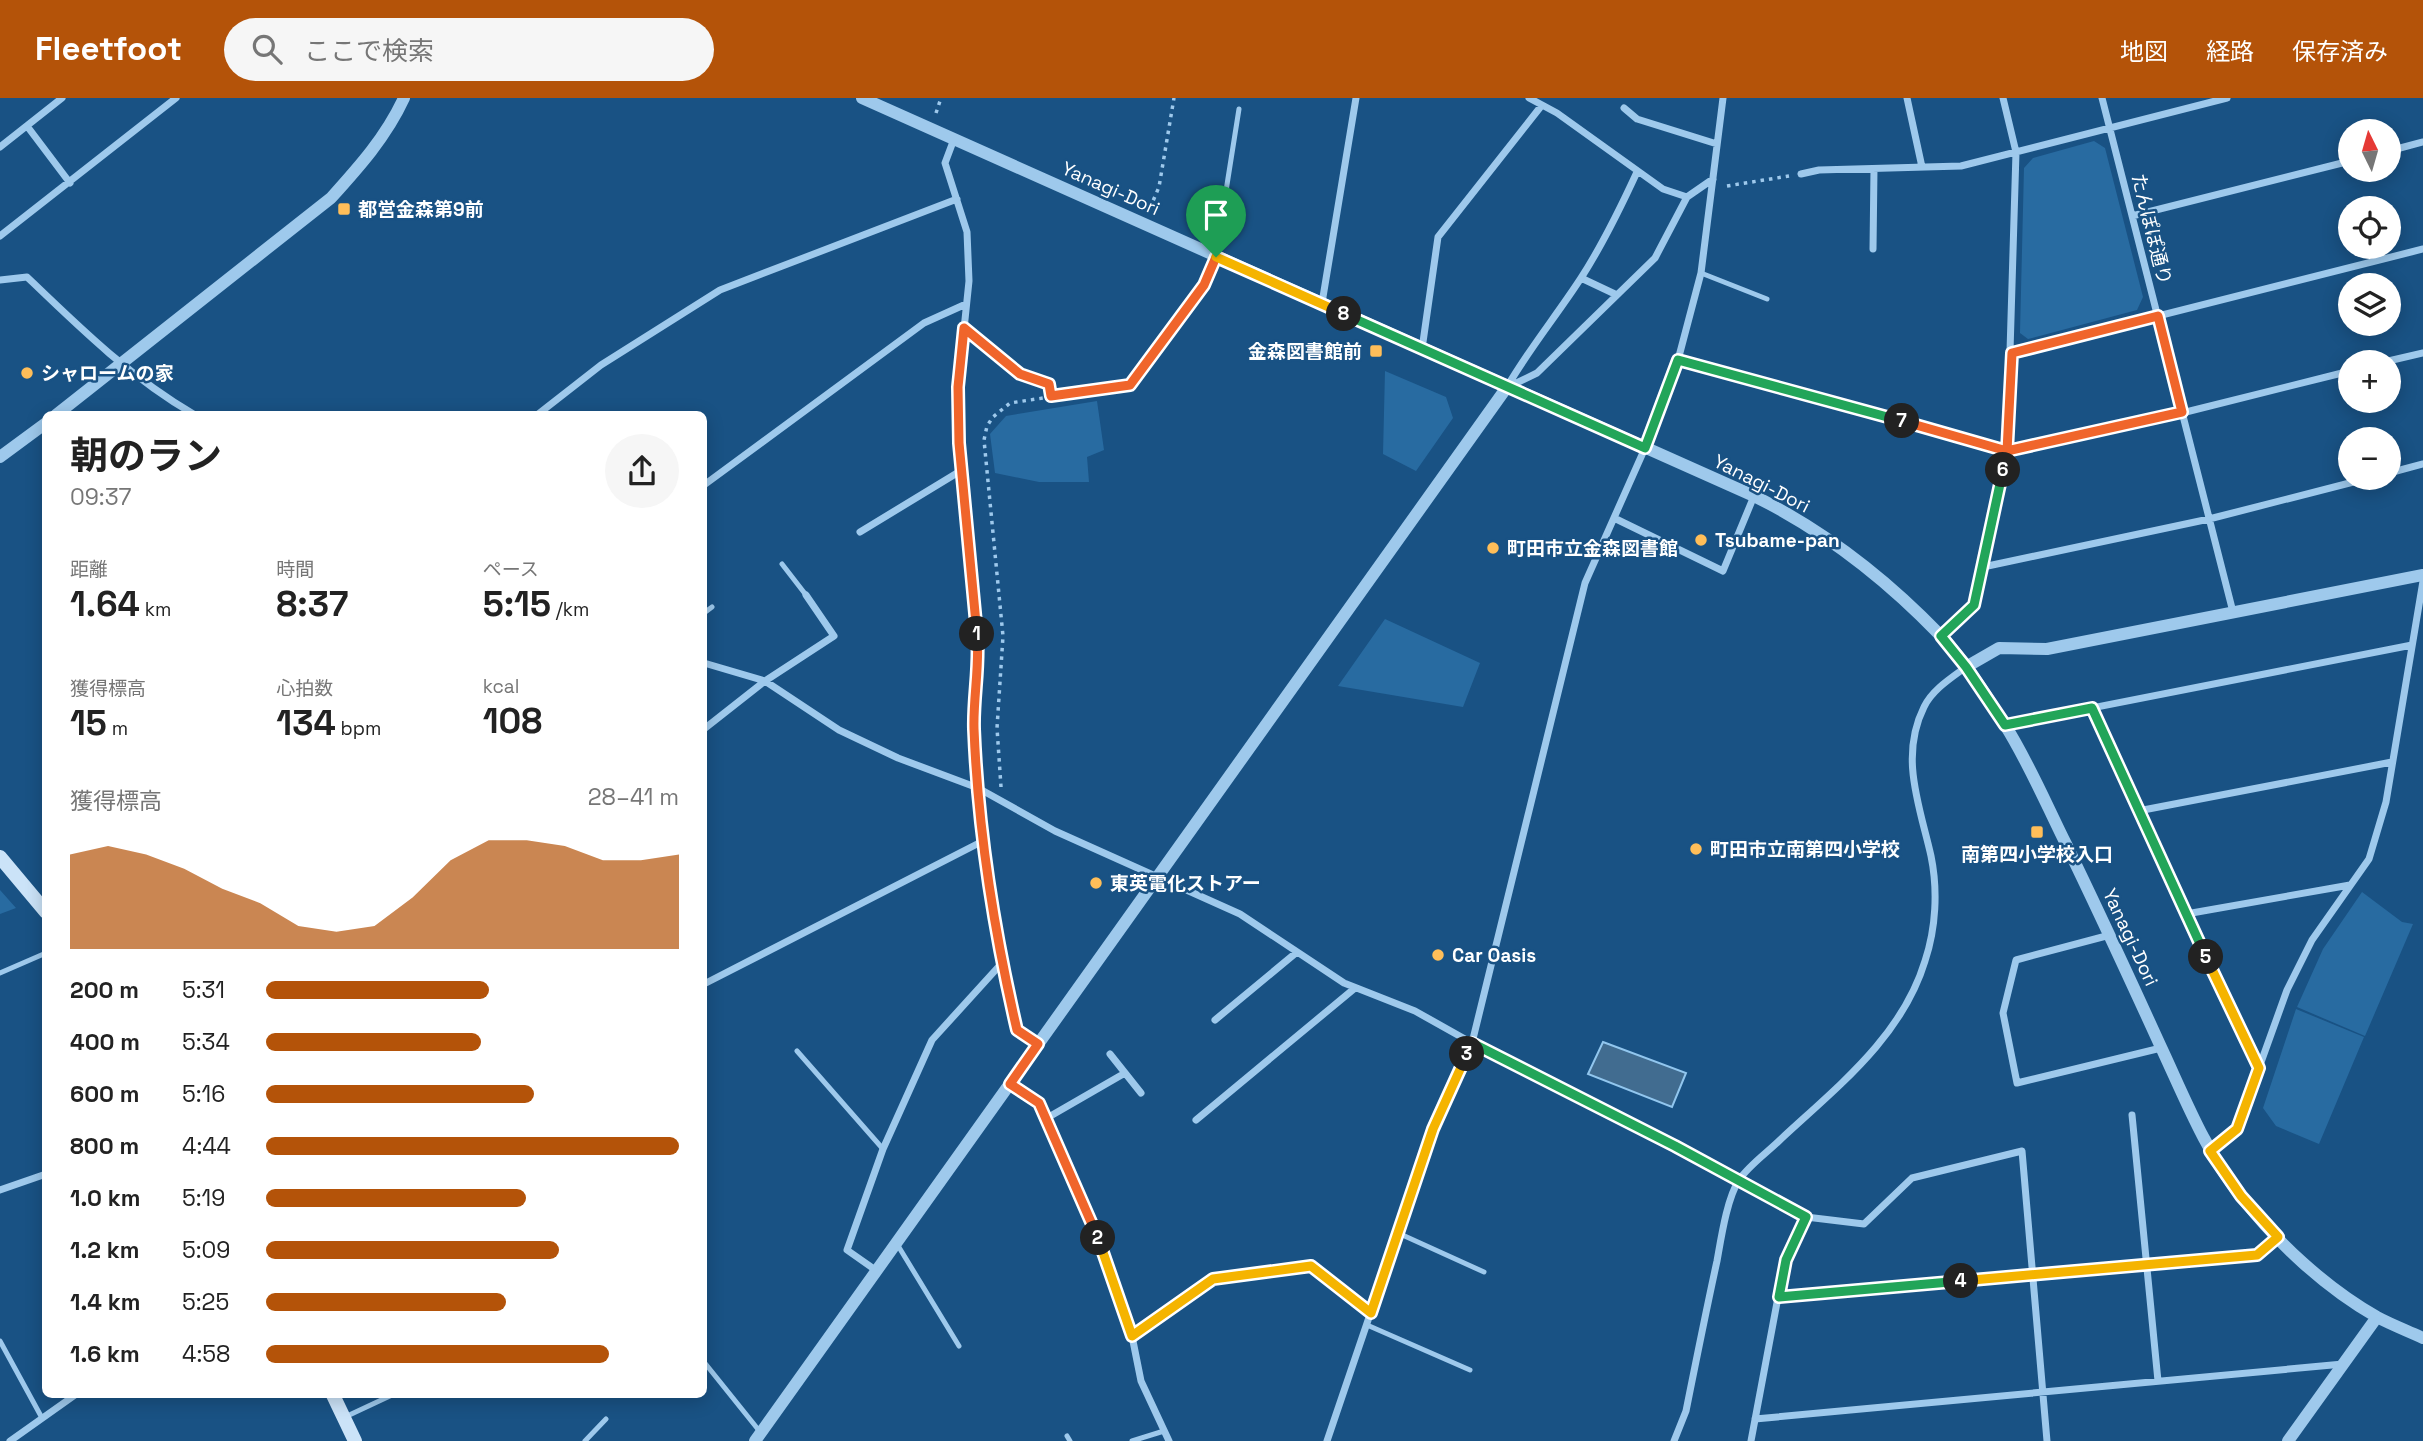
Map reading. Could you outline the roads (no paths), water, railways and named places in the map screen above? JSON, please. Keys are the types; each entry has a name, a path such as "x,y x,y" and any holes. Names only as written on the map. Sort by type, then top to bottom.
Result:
{"main road":[{"path":"0,857 42,907"},
{"path":"335,1398 355,1441"}],"street":[{"path":"0,146 62,98"},
{"path":"0,236 176,98"},
{"path":"61,411 331,198 367,158 404,98"},
{"name":"Yanagi-Dori","path":"862,98 1754,496 1852,556 1941,636 1966,667 2005,725 2025,760 2110,935 2210,1151 2241,1196 2294,1255 2334,1287 2377,1317 2423,1338"},
{"path":"1322,304 1356,98"},
{"path":"1529,98 1557,113 1663,189 1687,197"},
{"path":"1328,1441 1433,1129 1472,1043 1585,583 1645,448 1678,360 1701,273 1723,98"},
{"path":"1907,98 1922,167"},
{"path":"1941,636 1974,605 2007,451 2016,152 2003,98"},
{"name":"たんぽぽ通り","path":"2102,98 2233,612"},
{"path":"1801,174 1819,170 1961,166 2227,98"},
{"path":"1422,349 1437,237 1542,105"},
{"path":"1624,108 1637,119 1717,144"},
{"path":"27,126 70,183"},
{"path":"954,139 945,163 967,232 969,281 958,387 959,443 978,638 974,726 978,788 983,841 1002,964 1017,1030 1038,1044"},
{"path":"2401,148 2423,142"},
{"path":"2132,216 2338,164"},
{"path":"1873,249 1874,169"},
{"path":"758,1437 1507,387 1581,278 1610,229 1637,172"},
{"path":"1507,387 1536,373 1617,295 1655,257 1687,197 1713,183"},
{"path":"542,411 601,365 720,290 957,199"},
{"path":"2012,353 2423,248"},
{"path":"0,280 27,277 106,354 188,411"},
{"path":"1581,278 1617,295"},
{"path":"707,483 924,323 966,304"},
{"path":"2401,358 2423,353"},
{"path":"1678,360 1845,404 2007,451 2338,374"},
{"path":"0,457 42,426"},
{"path":"2401,470 2423,464"},
{"path":"860,532 962,470"},
{"path":"1983,567 2209,519 2338,486"},
{"path":"1614,518 1723,571 1754,496"},
{"path":"1674,1441 1686,1411 1726,1215 1739,1180 1861,1064 1902,1013 1916,988 1933,928 1935,891 1931,857 1919,817 1913,778 1913,736 1924,705 1943,684 1999,648 2047,649 2423,575"},
{"path":"2210,1151 2237,1129 2287,990 2312,940 2370,859 2386,802 2423,581"},
{"path":"707,727 765,681 834,636 806,595"},
{"path":"2005,725 2412,645"},
{"path":"707,664 765,681 839,730 898,758 978,788 1055,831 1240,914 1355,988 1415,1011 1806,1217 1864,1224 1912,1178 2022,1151 2047,1441"},
{"path":"2092,708 2259,1068"},
{"path":"2138,811 2392,762"},
{"path":"707,982 983,841"},
{"path":"2186,914 2350,885"},
{"path":"2110,935 2016,960 2003,1013 2017,1083 2161,1048"},
{"path":"1215,1020 1297,952"},
{"path":"877,1271 847,1250 883,1149 932,1040 1002,964"},
{"path":"1196,1120 1355,988"},
{"path":"1110,1054 1141,1093"},
{"path":"1047,1118 1125,1073"},
{"path":"1010,1084 1039,1103 1047,1118 1108,1262 1132,1336 1141,1381 1169,1441"},
{"path":"2132,1115 2158,1381"},
{"path":"0,1191 42,1175"},
{"path":"1751,1441 1786,1260 1806,1217"},
{"path":"1779,1297 2257,1255 2278,1237"},
{"path":"1132,1336 1213,1279 1311,1266 1371,1313"},
{"path":"2288,1441 2377,1317"},
{"path":"1755,1419 2343,1364"},
{"path":"10,1441 71,1398"}],"lane":[{"path":"1216,257 1239,109"},
{"path":"1701,273 1767,299"},
{"path":"782,564 806,595"},
{"path":"707,610 712,607"},
{"path":"0,973 42,955"},
{"path":"797,1051 883,1149"},
{"path":"1398,1233 1484,1272"},
{"path":"897,1244 959,1346"},
{"path":"1367,1325 1470,1370"},
{"path":"0,1341 43,1418"},
{"path":"707,1366 758,1437"},
{"path":"345,1417 386,1398"},
{"path":"585,1441 606,1419"},
{"path":"1132,1441 1164,1431"}],"place":[{"name":"都営金森第9前","path":"344,209"},
{"name":"金森図書館前","path":"1376,351"},
{"name":"シャロームの家","path":"27,373"},
{"name":"Tsubame-pan","path":"1701,540"},
{"name":"町田市立金森図書館","path":"1493,548"},
{"name":"南第四小学校入口","path":"2037,832"},
{"name":"町田市立南第四小学校","path":"1696,849"},
{"name":"東英電化ストアー","path":"1096,883"},
{"name":"Car Oasis","path":"1438,955"}]}
